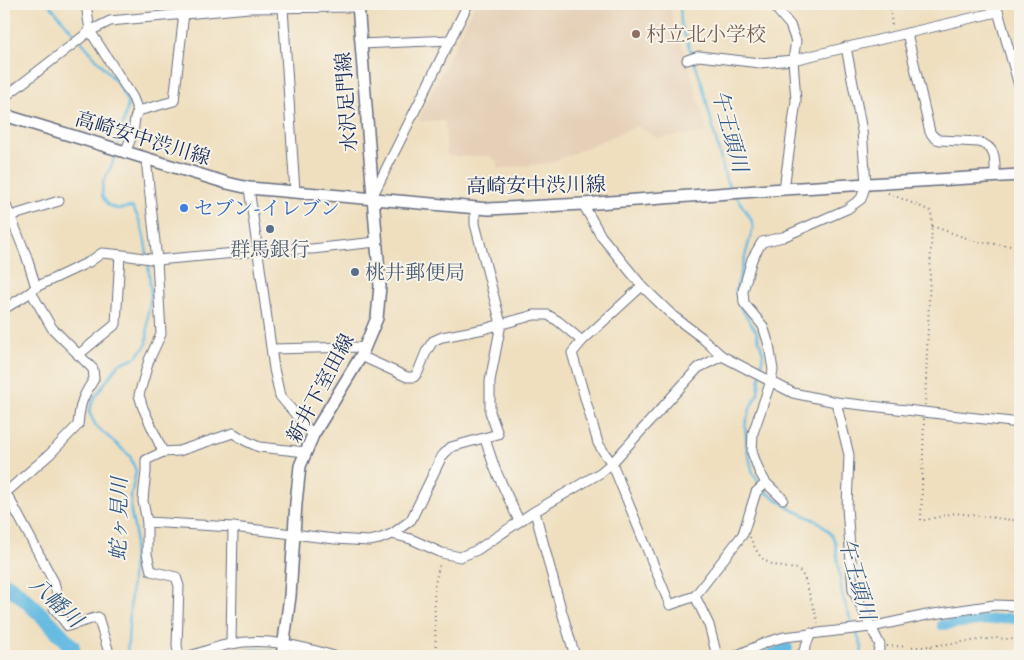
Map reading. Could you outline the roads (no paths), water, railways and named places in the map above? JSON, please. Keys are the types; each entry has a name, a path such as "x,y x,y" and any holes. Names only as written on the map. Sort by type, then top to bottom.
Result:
{"main road":[{"name":"水沢足門線","path":"358,5 372,198"},
{"name":"高崎安中渋川線","path":"4,115 125,153 249,188 490,209 1020,175"},
{"name":"新井下室田線","path":"282,656 290,596 300,466 313,435 363,352 377,318 380,286 372,198"}],"street":[{"path":"86,4 90,31 133,98 138,111 133,133 125,153"},
{"path":"138,111 174,101 185,4"},
{"path":"372,198 468,4"},
{"path":"774,4 790,25 796,41 792,60 796,101 784,189"},
{"path":"4,106 5,94 90,31 110,21 249,8 358,5"},
{"path":"283,8 295,192"},
{"path":"687,60 699,56 760,63 792,60 893,37 997,8 1020,89"},
{"path":"907,33 930,132 935,139 985,144 993,151 995,157 995,176"},
{"path":"361,44 451,40"},
{"path":"783,499 766,483 752,452 752,433 768,380 773,370 769,345 763,326 744,303 743,291 752,259 762,242 784,237 847,209 861,199 866,184 862,131 846,47"},
{"path":"146,159 157,260 161,334 150,360 139,395 163,452"},
{"path":"249,188 274,368 280,396 313,435"},
{"path":"4,196 5,203 26,255 33,290 52,328 93,369 94,379 83,396 78,425 50,454 4,494 9,498 54,582 56,594 54,608 68,626 98,617 110,656"},
{"path":"10,216 59,200"},
{"path":"583,204 601,236 642,286 673,316 722,356 792,393 836,402 1020,423"},
{"path":"147,522 233,527 369,541 392,534 411,520 442,456 451,447 498,434 490,412 490,381 501,324 474,224 475,208"},
{"path":"4,310 33,290 89,262 102,253 157,260 284,249 312,249 376,242"},
{"path":"78,355 116,324 120,254"},
{"path":"642,286 582,341 572,353 598,443 612,463 670,605 695,596 744,534 756,492 766,483"},
{"path":"272,349 354,347 408,377 414,377 433,341 442,337 484,329 534,315 548,315 582,341"},
{"path":"392,534 411,539 442,553 460,557 476,550 600,473 612,463 698,368 722,356"},
{"path":"836,402 848,455 847,508 853,590 880,645 877,656"},
{"path":"179,656 177,646 179,586 176,577 151,571 147,554 147,522 143,501 146,460 163,452 179,451 232,433 259,447 306,452"},
{"path":"485,438 495,469 519,522"},
{"path":"535,512 575,656"},
{"path":"231,644 233,527"},
{"path":"695,596 709,625 717,656"},
{"path":"735,656 784,637 871,626 995,605 1020,606"},
{"path":"798,656 803,653 812,633"},
{"path":"190,656 231,644 262,641 334,656"}],"waterway":[{"name":"蛇ヶ見川","path":"49,4 77,37"},
{"name":"午王頭川","path":"680,4 681,24 692,55"},
{"name":"蛇ヶ見川","path":"81,41 119,85 128,104 118,146"},
{"name":"午王頭川","path":"694,61 702,84 726,180 731,189"},
{"name":"蛇ヶ見川","path":"116,153 103,182 102,196 108,205 117,209 132,207 141,224 147,255"},
{"name":"午王頭川","path":"736,196 751,219 753,227 736,290 740,307 756,331 763,353 758,393 751,406 745,426 747,449 753,473 763,490 791,509 819,522 835,541 842,594 853,627"},
{"name":"蛇ヶ見川","path":"127,656 135,532 131,512 131,496 136,471 130,456 96,426 89,412 94,398 119,364 136,357 147,344 148,312 151,296 148,261"},
{"name":"八幡川","path":"4,583 18,593 50,623 72,647 73,656"},
{"path":"942,625 1007,618 1020,620"},
{"name":"午王頭川","path":"856,632 862,647 861,656"},
{"path":"765,656 788,648"},
{"path":"231,656 258,653 276,656"}],"place":[{"name":"村立北小学校","path":"636,34"},
{"name":"セブン-イレブン","path":"184,208"},
{"name":"群馬銀行","path":"270,229"},
{"name":"桃井郵便局","path":"355,272"}]}
